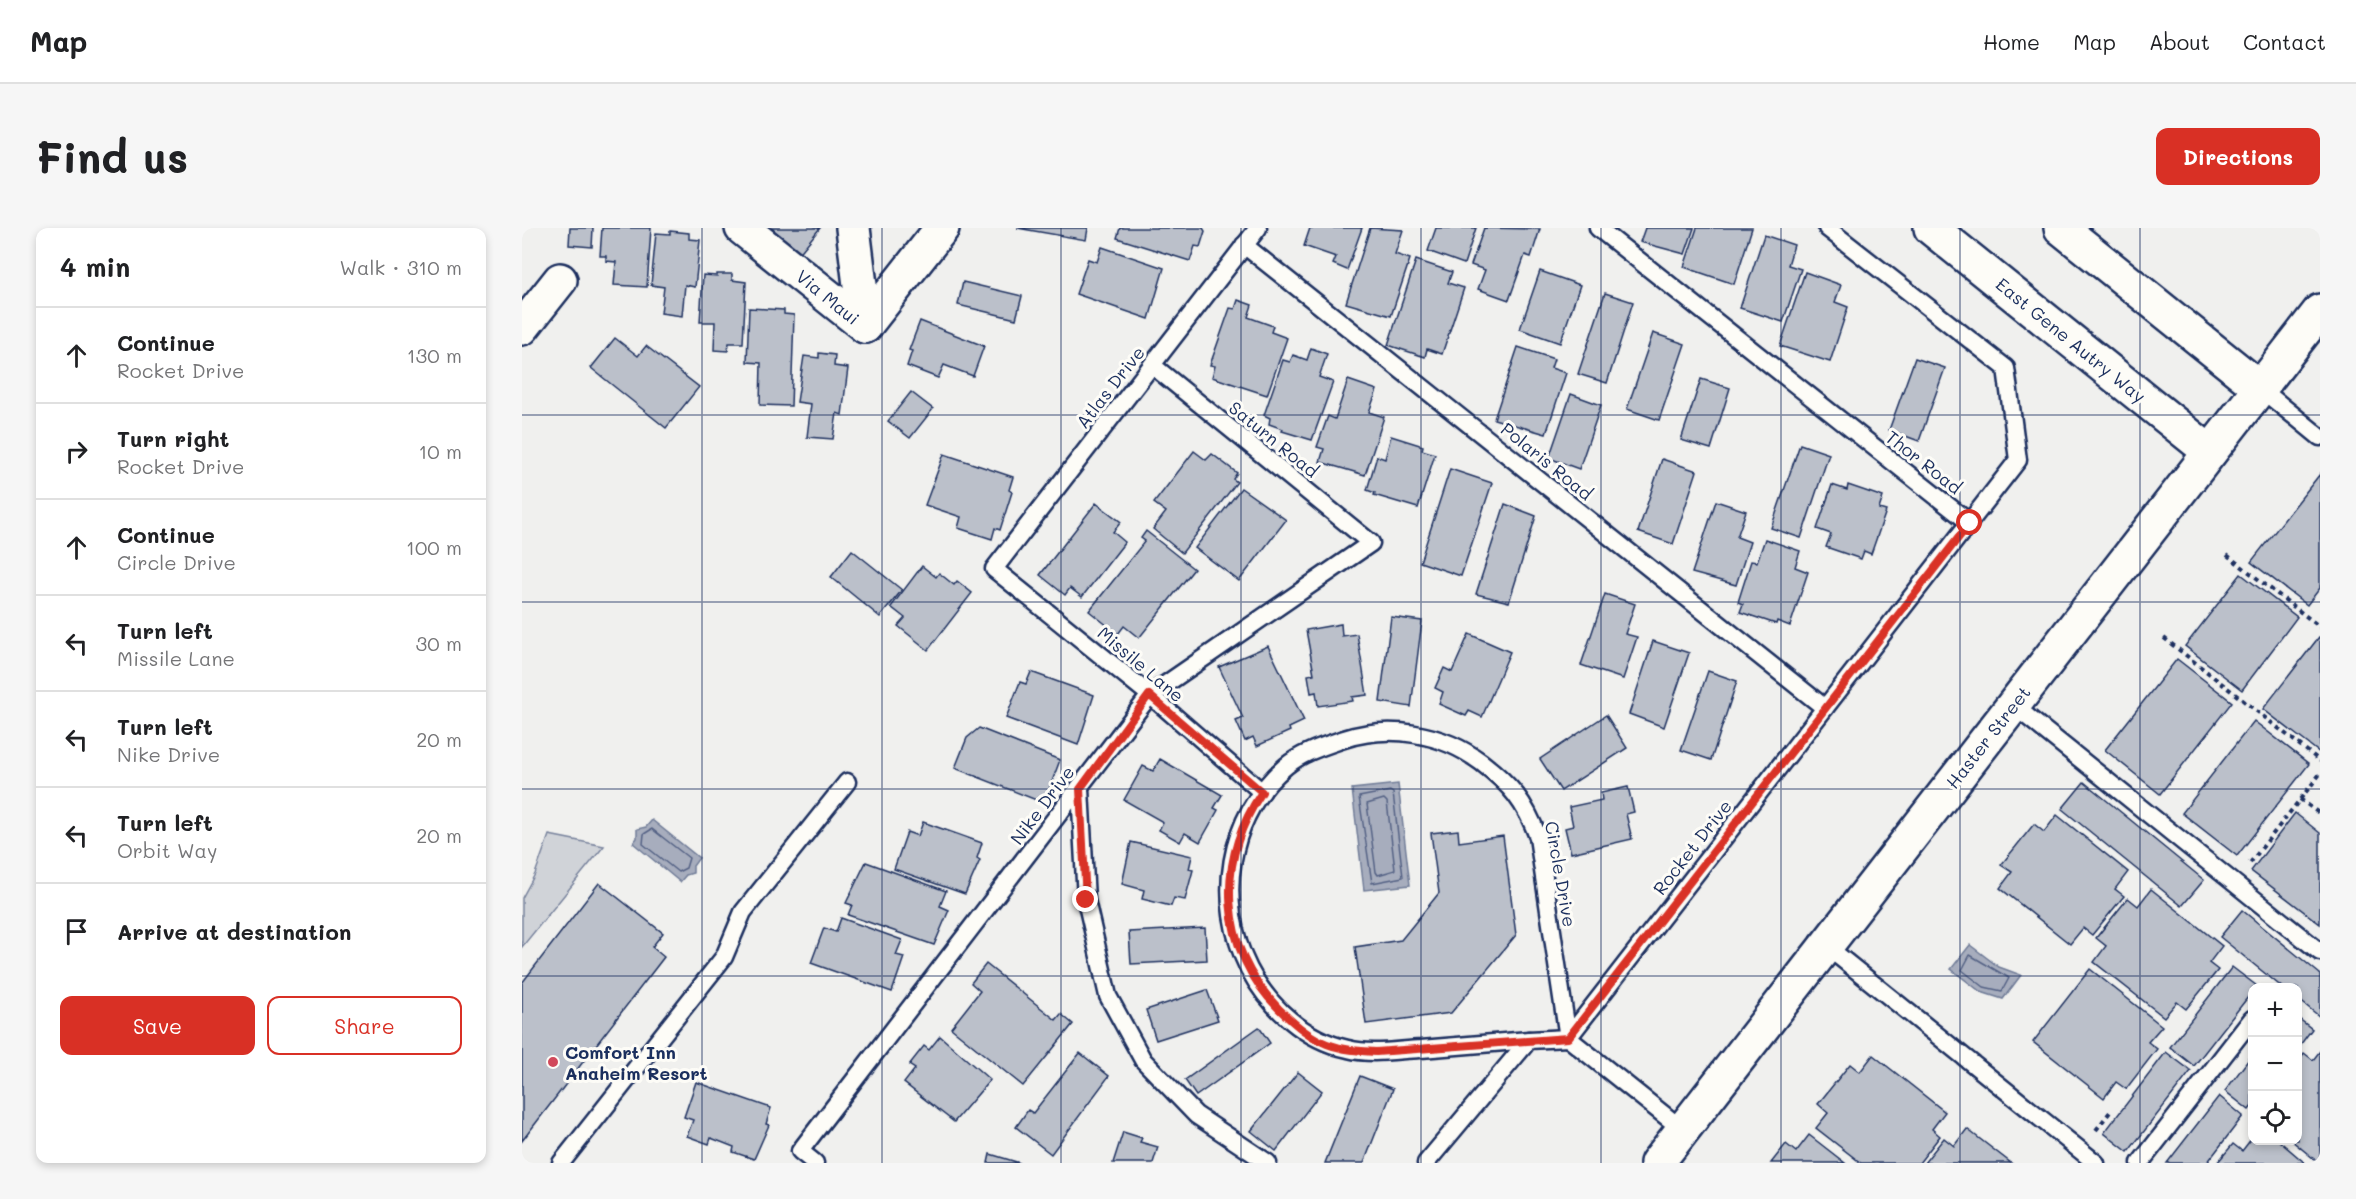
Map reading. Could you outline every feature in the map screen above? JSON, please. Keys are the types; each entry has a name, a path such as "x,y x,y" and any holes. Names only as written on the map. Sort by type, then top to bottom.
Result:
{"street":[{"name":"Via Maui","path":"742,228 865,326"},
{"name":"Via Maui","path":"854,228 865,326"},
{"path":"865,326 942,228"},
{"name":"East Gene Autry Way","path":"1931,228 2210,452"},
{"path":"2061,228 2260,388"},
{"path":"525,318 560,280"},
{"name":"Haster Street","path":"1657,1163 2320,311"}],"lane":[{"name":"Atlas Drive","path":"994,569 1258,228"},
{"name":"Thor Road","path":"1598,228 1970,523"},
{"path":"1827,228 2006,368 2018,460 1970,523"},
{"name":"Polaris Road","path":"1244,245 1824,708"},
{"name":"Saturn Road","path":"1152,364 1371,543"},
{"path":"2260,388 2320,437"},
{"name":"Rocket Drive","path":"1568,1038 1970,523"},
{"name":"Nike Drive","path":"815,1163 800,1151 1080,789 1149,695 1371,543"},
{"name":"Missile Lane","path":"994,569 1149,695 1262,792"},
{"path":"2013,705 2320,952"},
{"name":"Circle Drive","path":"1530,1040 1376,1052 1350,1050 1326,1043 1285,1015 1268,997 1244,958 1236,937 1229,893 1234,849 1250,810 1262,792 1287,765 1306,753 1352,736 1398,732 1427,736 1452,744 1496,773 1514,789 1528,810 1538,837 1568,1038"},
{"path":"561,1163 724,957 743,912 847,782"},
{"path":"1080,789 1086,900 1108,996 1143,1060 1196,1115 1268,1163"},
{"path":"1825,945 2096,1163"},
{"path":"2140,1163 2248,1025"},
{"path":"1426,1163 1530,1040 1568,1038 1683,1130"}],"path":[{"path":"2227,555 2320,627"},
{"path":"2164,638 2320,761"},
{"path":"2234,884 2320,774"},
{"path":"2300,799 2320,814"},
{"path":"2093,1133 2110,1112"}],"shaded area":[{"path":"549,835 604,846 522,947 522,898 535,874"}],"water":[{"path":"1398,784 1410,885 1364,890 1352,789"},
{"path":"652,820 699,858 693,866 693,873 686,875 680,882 633,843 637,838 637,829 646,827"},
{"path":"1970,945 1999,967 2021,975 2003,999 1981,992 1951,969"}],"building":[{"path":"570,228 593,228 592,247 569,245"},
{"path":"602,228 651,228 647,287 614,285 616,262 606,261 606,256 600,256"},
{"path":"754,228 820,228 794,260"},
{"path":"1017,228 1088,228 1086,240"},
{"path":"1120,228 1203,228 1205,231 1200,247 1195,246 1190,261 1117,238"},
{"path":"1310,228 1362,228 1347,270 1333,264 1336,257 1304,246"},
{"path":"1370,228 1403,230 1395,254 1410,259 1391,316 1346,303"},
{"path":"1436,228 1476,228 1464,264 1428,251"},
{"path":"1484,228 1540,229 1531,257 1525,255 1509,300 1478,289 1485,270 1471,265"},
{"path":"1645,228 1694,228 1685,254 1640,242"},
{"path":"1697,228 1752,228 1734,284 1684,267"},
{"path":"670,231 689,233 689,239 700,240 695,287 685,285 682,316 661,313 664,287 651,285 656,233 670,234"},
{"path":"1764,235 1794,245 1788,265 1801,269 1783,322 1740,308"},
{"path":"1102,247 1164,268 1149,319 1076,294 1088,259 1097,262"},
{"path":"1416,260 1452,272 1448,283 1464,288 1442,354 1427,349 1425,357 1388,345"},
{"path":"1540,271 1580,285 1560,343 1520,329"},
{"path":"1805,272 1841,285 1835,302 1848,307 1830,362 1780,346"},
{"path":"717,274 732,274 732,280 746,282 743,343 729,343 728,351 714,350 715,322 700,322 703,275 717,276"},
{"path":"963,282 1022,296 1016,319 958,305"},
{"path":"1605,293 1633,302 1607,383 1578,374"},
{"path":"1238,300 1252,305 1248,317 1273,326 1271,332 1287,338 1267,395 1212,377 1215,366 1210,365 1230,308 1235,309"},
{"path":"749,308 784,310 784,314 794,315 791,406 760,405 761,363 747,362"},
{"path":"920,321 984,346 973,376 944,365 938,378 907,366 912,351 909,350"},
{"path":"1653,333 1685,344 1659,420 1627,409"},
{"path":"615,338 638,356 646,346 699,387 666,428 591,368"},
{"path":"1518,347 1554,359 1551,368 1566,373 1546,434 1494,419"},
{"path":"1311,348 1327,354 1319,377 1333,382 1312,440 1282,431 1283,429 1269,424 1270,418 1264,415 1283,360 1290,362 1293,355 1307,360"},
{"path":"819,353 835,355 834,366 848,368 842,415 837,413 833,439 807,437 811,404 797,402 804,356 819,358"},
{"path":"1915,358 1945,368 1919,441 1889,430"},
{"path":"1701,379 1730,388 1711,449 1681,440"},
{"path":"1348,380 1377,390 1369,412 1384,417 1365,475 1320,462 1324,449 1317,447 1328,416 1335,419"},
{"path":"911,392 933,409 910,438 888,421"},
{"path":"1571,394 1601,405 1579,469 1549,458"},
{"path":"1391,436 1423,446 1422,450 1435,454 1418,508 1374,495 1375,493 1367,490 1377,456 1385,459"},
{"path":"1800,444 1829,454 1801,538 1771,528"},
{"path":"1194,451 1206,460 1212,454 1237,473 1233,479 1237,482 1182,553 1153,529 1166,512 1154,503"},
{"path":"944,454 1013,477 1009,490 1012,492 1000,530 995,528 992,539 958,528 961,517 925,505"},
{"path":"1662,459 1697,471 1673,544 1638,532"},
{"path":"1450,469 1492,483 1461,576 1420,562"},
{"path":"2320,474 2320,588 2307,605 2251,562"},
{"path":"1832,485 1847,490 1848,485 1883,497 1879,509 1886,511 1871,554 1864,551 1861,559 1826,547 1831,534 1817,529"},
{"path":"1241,488 1286,520 1239,581 1195,548"},
{"path":"1716,501 1746,511 1737,537 1750,542 1736,585 1692,573"},
{"path":"1096,503 1121,522 1113,532 1125,542 1082,597 1070,588 1065,595 1040,575"},
{"path":"1505,504 1536,516 1509,602 1476,594"},
{"path":"1146,531 1194,569 1139,638 1124,626 1118,634 1089,611 1145,541 1141,538"},
{"path":"1765,539 1800,551 1795,567 1808,572 1790,626 1777,621 1776,624 1740,612 1743,604 1738,602 1751,561 1757,562"},
{"path":"852,550 902,590 880,617 831,577"},
{"path":"922,566 936,577 939,573 954,585 957,581 972,593 928,650 898,626 905,618 891,607"},
{"path":"2241,574 2297,617 2242,690 2185,646"},
{"path":"1605,594 1635,604 1625,634 1637,637 1623,679 1581,665"},
{"path":"1391,617 1422,621 1411,707 1380,702"},
{"path":"1341,624 1342,636 1357,634 1367,695 1352,697 1353,701 1318,706 1316,692 1311,693 1308,675 1314,674 1306,630"},
{"path":"1469,634 1510,652 1482,717 1469,711 1466,716 1439,704 1443,692 1435,688 1444,668 1452,672"},
{"path":"2320,638 2320,753 2263,709"},
{"path":"1653,641 1689,653 1664,727 1629,714"},
{"path":"1268,646 1304,721 1289,728 1290,731 1257,746 1253,737 1245,741 1236,721 1243,718 1219,667"},
{"path":"2177,659 2232,702 2160,794 2105,750"},
{"path":"1708,671 1737,681 1711,760 1681,750"},
{"path":"1031,672 1094,695 1078,745 1006,718 1020,682 1026,684"},
{"path":"1606,715 1627,748 1561,791 1540,759"},
{"path":"2254,721 2309,764 2237,856 2182,813"},
{"path":"979,728 1060,760 1044,803 955,768 967,738"},
{"path":"1160,759 1222,795 1214,808 1218,810 1200,842 1185,833 1180,842 1159,830 1163,822 1124,800 1143,766 1153,771"},
{"path":"2084,782 2204,880 2182,906 2062,809"},
{"path":"1628,787 1634,812 1626,814 1632,839 1571,853 1565,828 1573,826 1569,807 1602,800 1601,793"},
{"path":"2295,813 2320,833 2320,924 2251,871"},
{"path":"2057,815 2128,872 2115,889 2124,896 2092,935 2083,928 2070,944 2000,888 2012,872 2001,865 2034,824 2044,832"},
{"path":"923,822 982,843 977,858 980,860 965,894 894,869 907,832 918,836"},
{"path":"1458,830 1459,842 1503,836 1516,935 1451,1013 1366,1024 1355,947 1401,940 1439,893 1431,833"},
{"path":"1131,842 1192,856 1189,869 1193,870 1185,900 1174,898 1171,906 1142,899 1144,890 1122,884"},
{"path":"866,862 946,891 940,906 949,910 934,945 848,915 852,905 846,903"},
{"name":"Comfort Inn Anaheim Resort","path":"599,883 663,933 652,947 664,957 522,1141 522,983"},
{"path":"2151,889 2222,946 2209,963 2218,970 2186,1009 2177,1002 2164,1017 2094,962 2106,946 2096,938 2128,898 2138,906"},
{"path":"2242,910 2320,974 2320,1017 2302,1002 2302,983 2277,983 2220,937"},
{"path":"841,918 902,940 896,955 904,957 892,992 811,963 824,928 836,932"},
{"path":"1205,928 1207,960 1131,964 1129,932"},
{"path":"986,964 1056,1020 1061,1014 1073,1024 1023,1086 951,1028 980,991 971,983"},
{"path":"2232,967 2253,983 2248,983 2248,997 2194,1066 2170,1047"},
{"path":"2090,969 2162,1026 2148,1042 2157,1049 2126,1089 2116,1082 2104,1098 2033,1042"},
{"path":"1207,990 1218,1020 1156,1040 1146,1010"},
{"path":"2302,1021 2312,1029 2302,1043"},
{"path":"1259,1027 1270,1043 1196,1096 1185,1080"},
{"path":"940,1036 990,1080 954,1122 904,1083 915,1069 909,1065 924,1046 929,1050"},
{"path":"2320,1051 2320,1163 2297,1145 2302,1145 2302,1056 2304,1053 2313,1060"},
{"path":"2166,1052 2191,1071 2128,1152 2104,1133"},
{"path":"1080,1053 1109,1076 1051,1154 1016,1127 1028,1110 1033,1113"},
{"path":"1873,1055 1945,1112 1932,1129 1940,1136 1919,1163 1861,1163 1816,1128 1828,1113 1818,1104 1850,1064 1860,1072"},
{"path":"2248,1060 2248,1109 2225,1091"},
{"path":"1298,1072 1322,1091 1276,1151 1251,1131"},
{"path":"1360,1076 1393,1089 1364,1163 1325,1163"},
{"path":"696,1082 771,1108 766,1124 769,1125 754,1159 733,1152 734,1147 711,1138 709,1144 687,1136 693,1120 684,1117"},
{"path":"2219,1096 2243,1116 2207,1163 2167,1163"},
{"path":"1967,1129 2011,1163 1924,1163 1944,1138 1954,1146"},
{"path":"1123,1132 1142,1138 1140,1142 1158,1147 1153,1163 1113,1163"},
{"path":"1809,1135 1845,1163 1771,1163 1786,1144 1796,1152"},
{"path":"2248,1143 2284,1145 2305,1163 2217,1163 2233,1144 2242,1151"},
{"path":"990,1154 1020,1163 988,1163"}],"place":[{"name":"Comfort Inn Anaheim Resort","path":"553,1062"}],"route":[{"path":"1086,900 1080,789 1149,695 1262,792 1250,810 1234,849 1229,893 1236,937 1244,958 1254,978 1285,1015 1305,1031 1326,1043 1350,1050 1376,1052 1568,1038 1970,523"}]}
